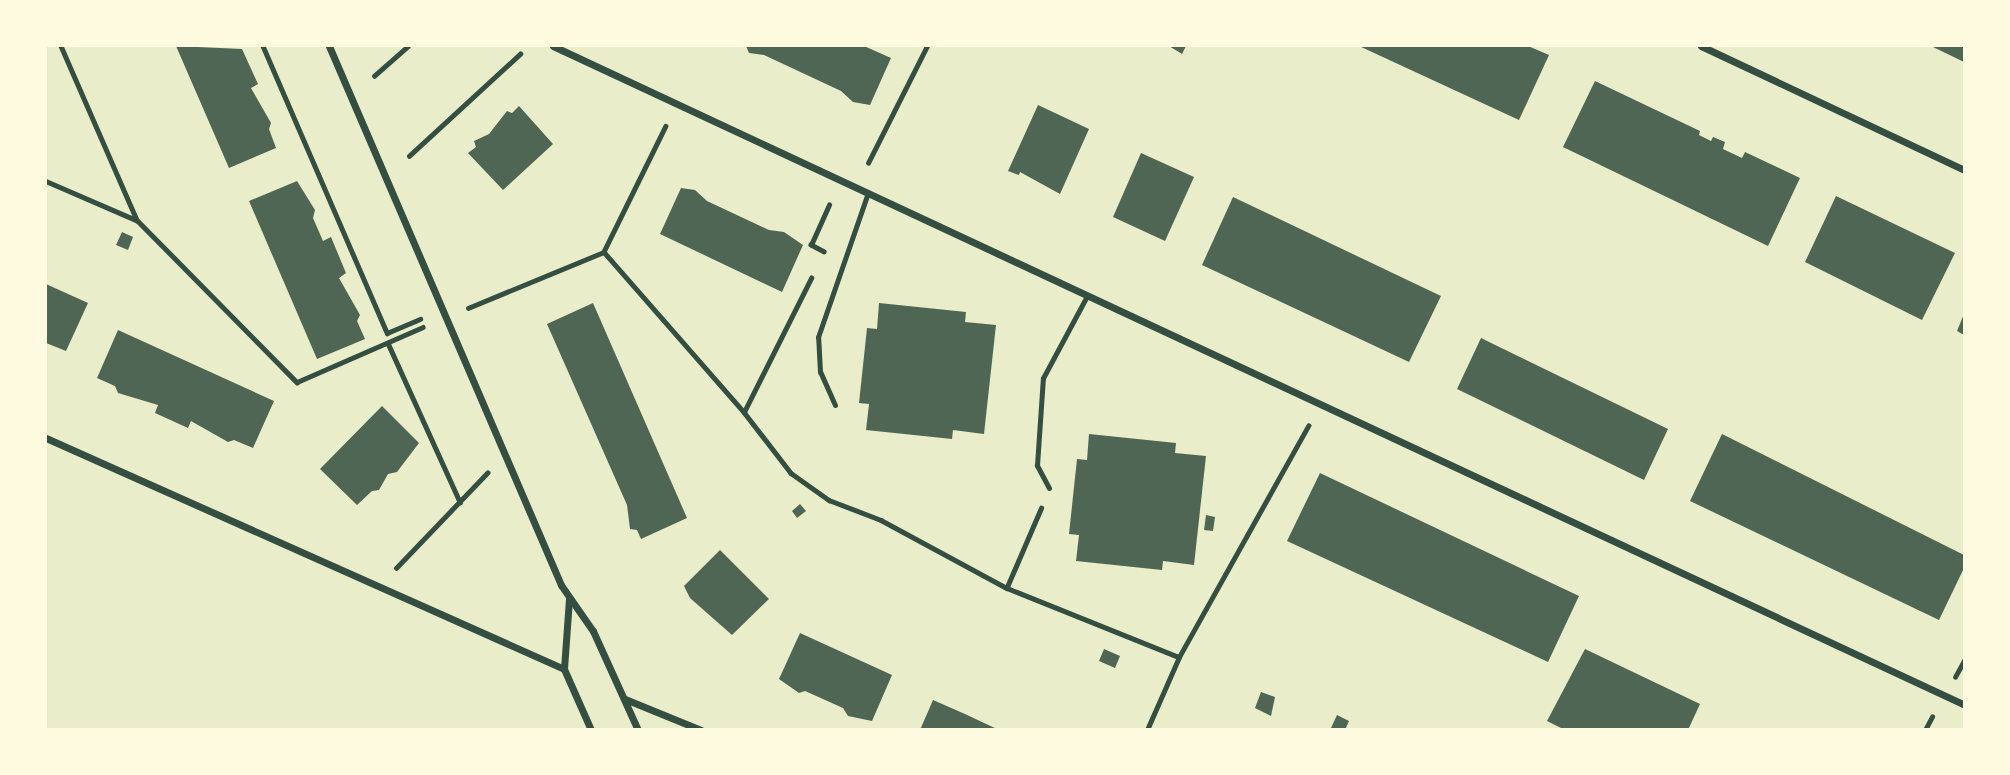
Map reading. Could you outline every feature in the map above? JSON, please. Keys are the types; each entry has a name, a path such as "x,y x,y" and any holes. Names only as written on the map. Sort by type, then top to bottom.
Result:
{"street":[{"path":"329,46 569,599 593,631 638,730"},
{"path":"553,46 1965,705"},
{"path":"1701,46 1965,170"},
{"path":"46,438 564,668"},
{"path":"569,599 564,668 591,730"},
{"path":"624,699 701,730"}],"lane":[{"path":"835,405 820,372 818,337 868,193"},
{"path":"1049,488 1037,465 1043,378 1087,296"}],"path":[{"path":"61,46 137,220 297,382 432,323"},
{"path":"262,46 387,333 425,317"},
{"path":"374,76 408,46"},
{"path":"868,163 926,46"},
{"path":"409,156 520,54"},
{"path":"468,308 604,252 667,123"},
{"path":"46,181 137,220"},
{"path":"744,412 824,252 811,245 829,205"},
{"path":"604,252 744,412 790,473 829,500 881,520 1007,588 1179,657"},
{"path":"388,343 460,502"},
{"path":"1147,730 1179,657 1308,426"},
{"path":"396,569 491,470"},
{"path":"1007,588 1049,488"},
{"path":"1954,678 1965,659"},
{"path":"1925,730 1936,710"}],"building":[{"path":"176,46 242,49 258,84 251,88 271,123 269,129 276,148 229,168"},
{"path":"746,46 864,46 891,58 870,105 853,102 841,91 764,55 749,53"},
{"path":"1169,46 1186,46 1182,54"},
{"path":"1359,46 1528,46 1549,55 1519,120"},
{"path":"1931,46 1964,46 1964,62"},
{"path":"1595,81 1700,131 1699,135 1711,141 1713,137 1725,142 1723,149 1742,158 1745,152 1800,178 1768,246 1563,147"},
{"path":"1038,105 1089,129 1060,194 1020,172 1019,175 1008,171"},
{"path":"519,106 553,144 503,190 468,153 476,147 474,141 489,134 507,111 512,113"},
{"path":"1141,153 1194,177 1165,241 1113,217"},
{"path":"297,181 315,210 313,218 323,241 331,237 346,273 339,278 360,315 357,321 365,339 317,359 249,201"},
{"path":"681,188 695,190 707,201 769,230 784,232 803,245 782,292 660,234"},
{"path":"1836,196 1955,253 1922,320 1805,262"},
{"path":"1233,197 1441,296 1409,362 1202,265"},
{"path":"122,232 133,237 128,250 116,245"},
{"path":"46,284 88,303 66,351 46,343"},
{"path":"593,303 687,518 641,539 637,530 630,529 627,505 547,324"},
{"path":"879,303 966,312 965,322 996,325 984,434 953,430 952,439 866,430 869,404 859,403 867,328 877,329"},
{"path":"1964,314 1964,335 1957,331"},
{"path":"118,330 274,401 253,448 234,440 228,442 191,421 188,428 155,413 158,405 118,393 115,386 97,378"},
{"path":"1481,338 1668,429 1644,480 1457,389"},
{"path":"382,406 419,443 397,472 388,474 379,490 372,491 357,505 320,469"},
{"path":"1089,434 1176,443 1175,453 1206,456 1194,565 1163,561 1162,570 1076,561 1079,535 1069,534 1077,459 1087,460"},
{"path":"1722,434 1964,555 1964,568 1939,620 1690,501"},
{"path":"1320,473 1579,596 1548,662 1287,541"},
{"path":"800,504 806,511 797,518 792,511"},
{"path":"1206,515 1215,517 1213,531 1204,530"},
{"path":"720,550 769,599 732,635 690,598 684,586"},
{"path":"800,633 892,675 872,721 848,716 843,708 805,691 799,693 779,679"},
{"path":"1104,649 1120,656 1115,668 1099,661"},
{"path":"1585,649 1700,704 1688,730 1565,730 1547,721"},
{"path":"1261,692 1275,697 1271,716 1255,708"},
{"path":"933,700 965,714 999,730 920,730"},
{"path":"1337,715 1349,721 1345,730 1331,728"}]}
